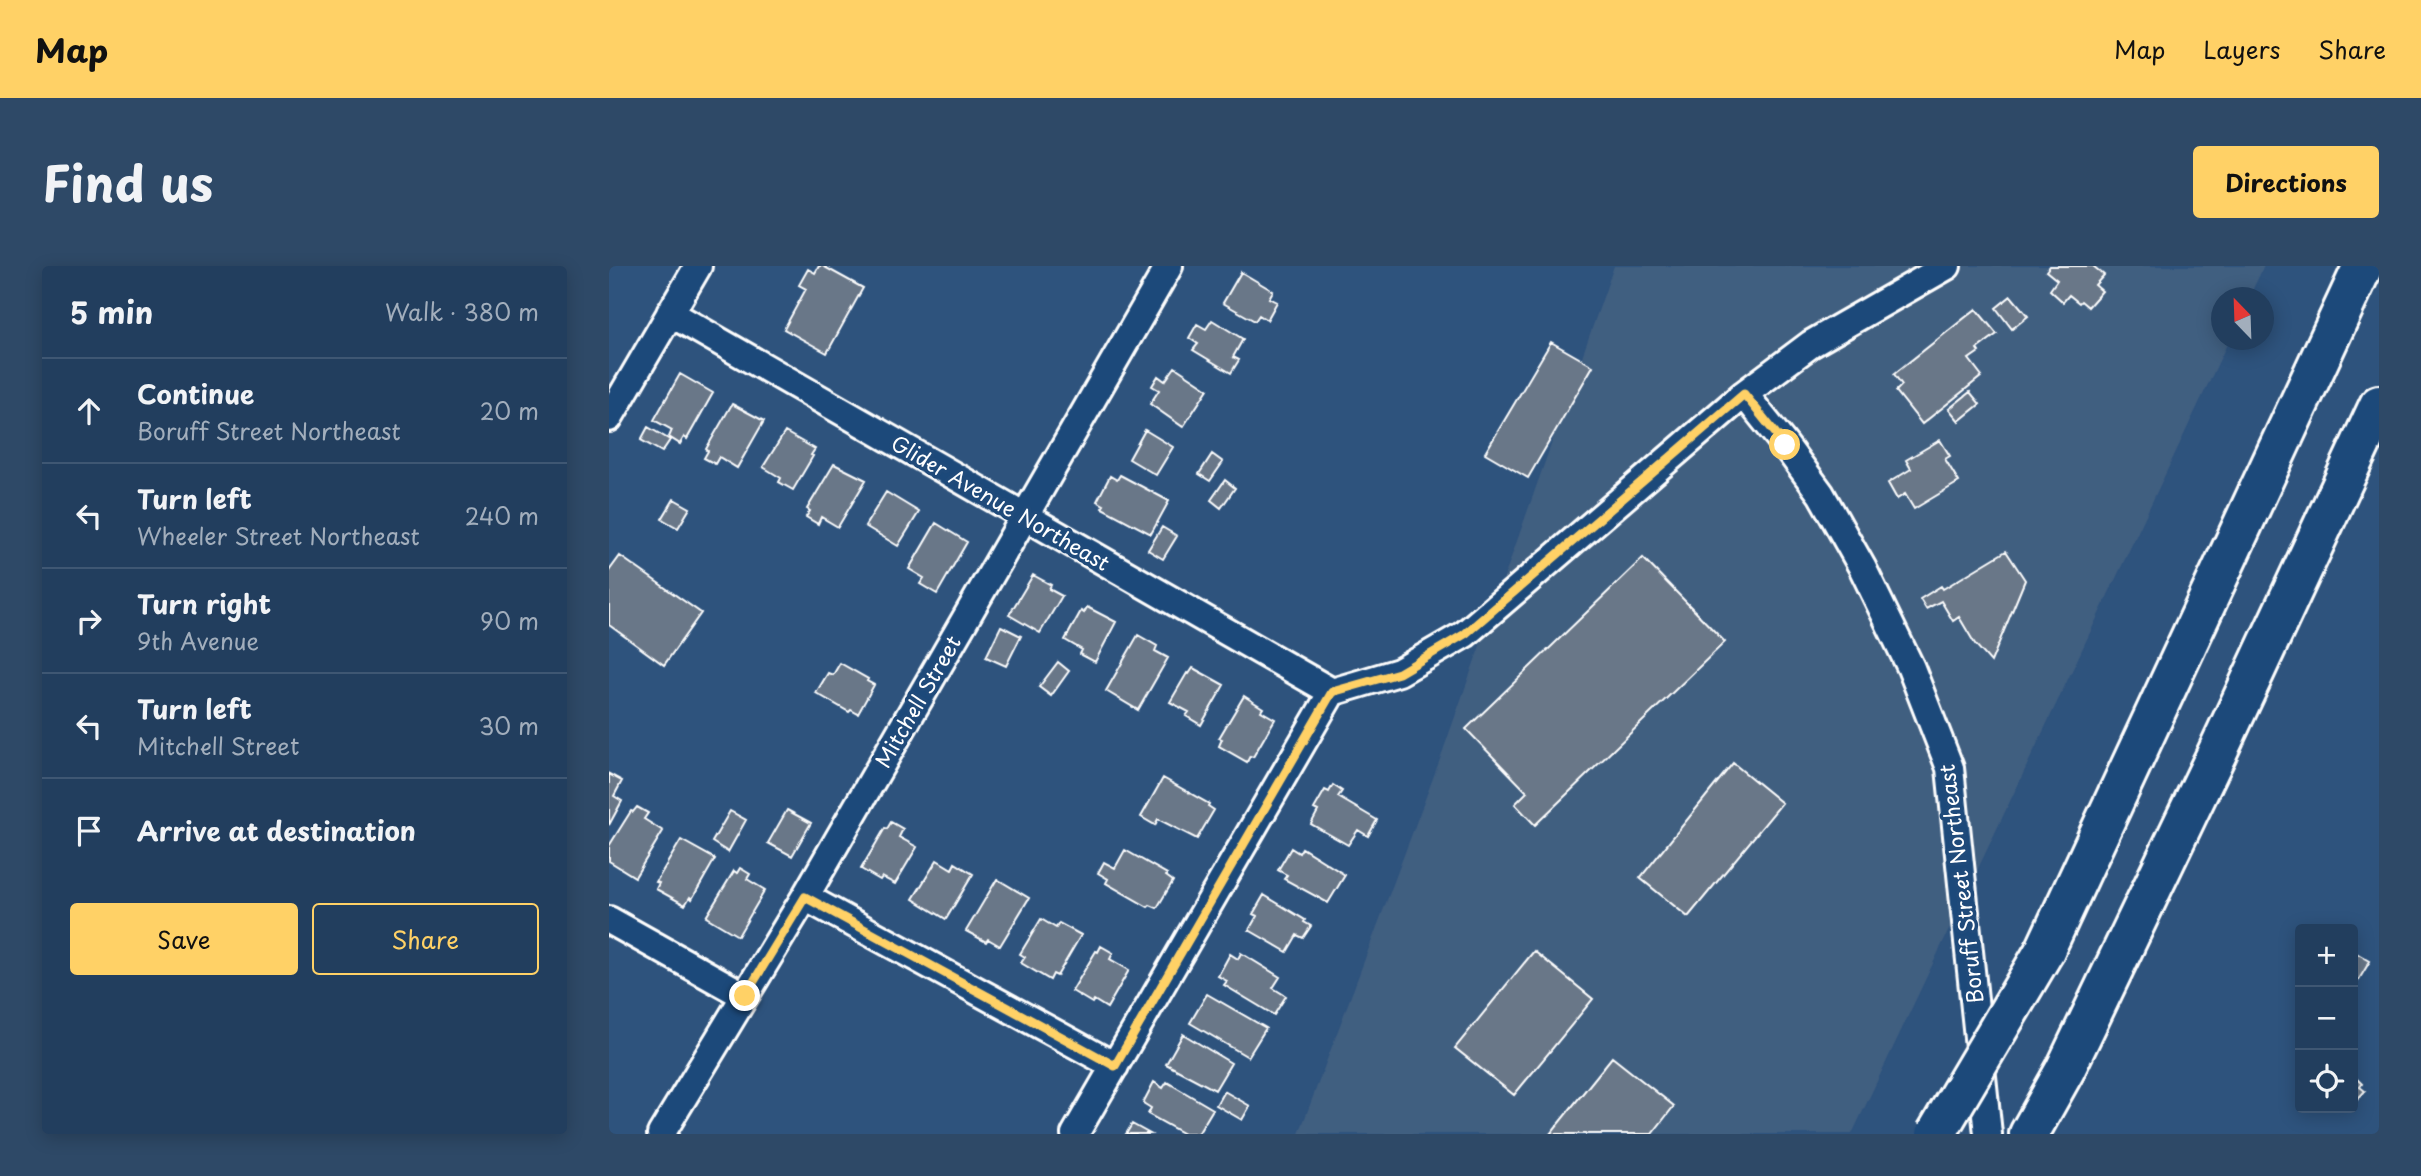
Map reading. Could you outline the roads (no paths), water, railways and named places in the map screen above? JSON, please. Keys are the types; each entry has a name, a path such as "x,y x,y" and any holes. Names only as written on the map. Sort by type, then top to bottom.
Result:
{"highway":[{"path":"1936,1134 2045,950 2363,266"},
{"path":"2029,1134 2065,1070 2379,405"}],"street":[{"path":"609,418 698,266"},
{"name":"Mitchell Street","path":"661,1134 805,897 1169,266"},
{"path":"1075,1134 1332,692 1399,673 1465,634 1744,394 1811,344 1947,266"},
{"name":"Glider Avenue Northeast","path":"670,313 1332,692"},
{"name":"Boruff Street Northeast","path":"1744,394 1821,494 1863,567 1911,668 1950,768 1988,1134"},
{"path":"805,897 1115,1066"},
{"path":"609,920 745,996"}]}
